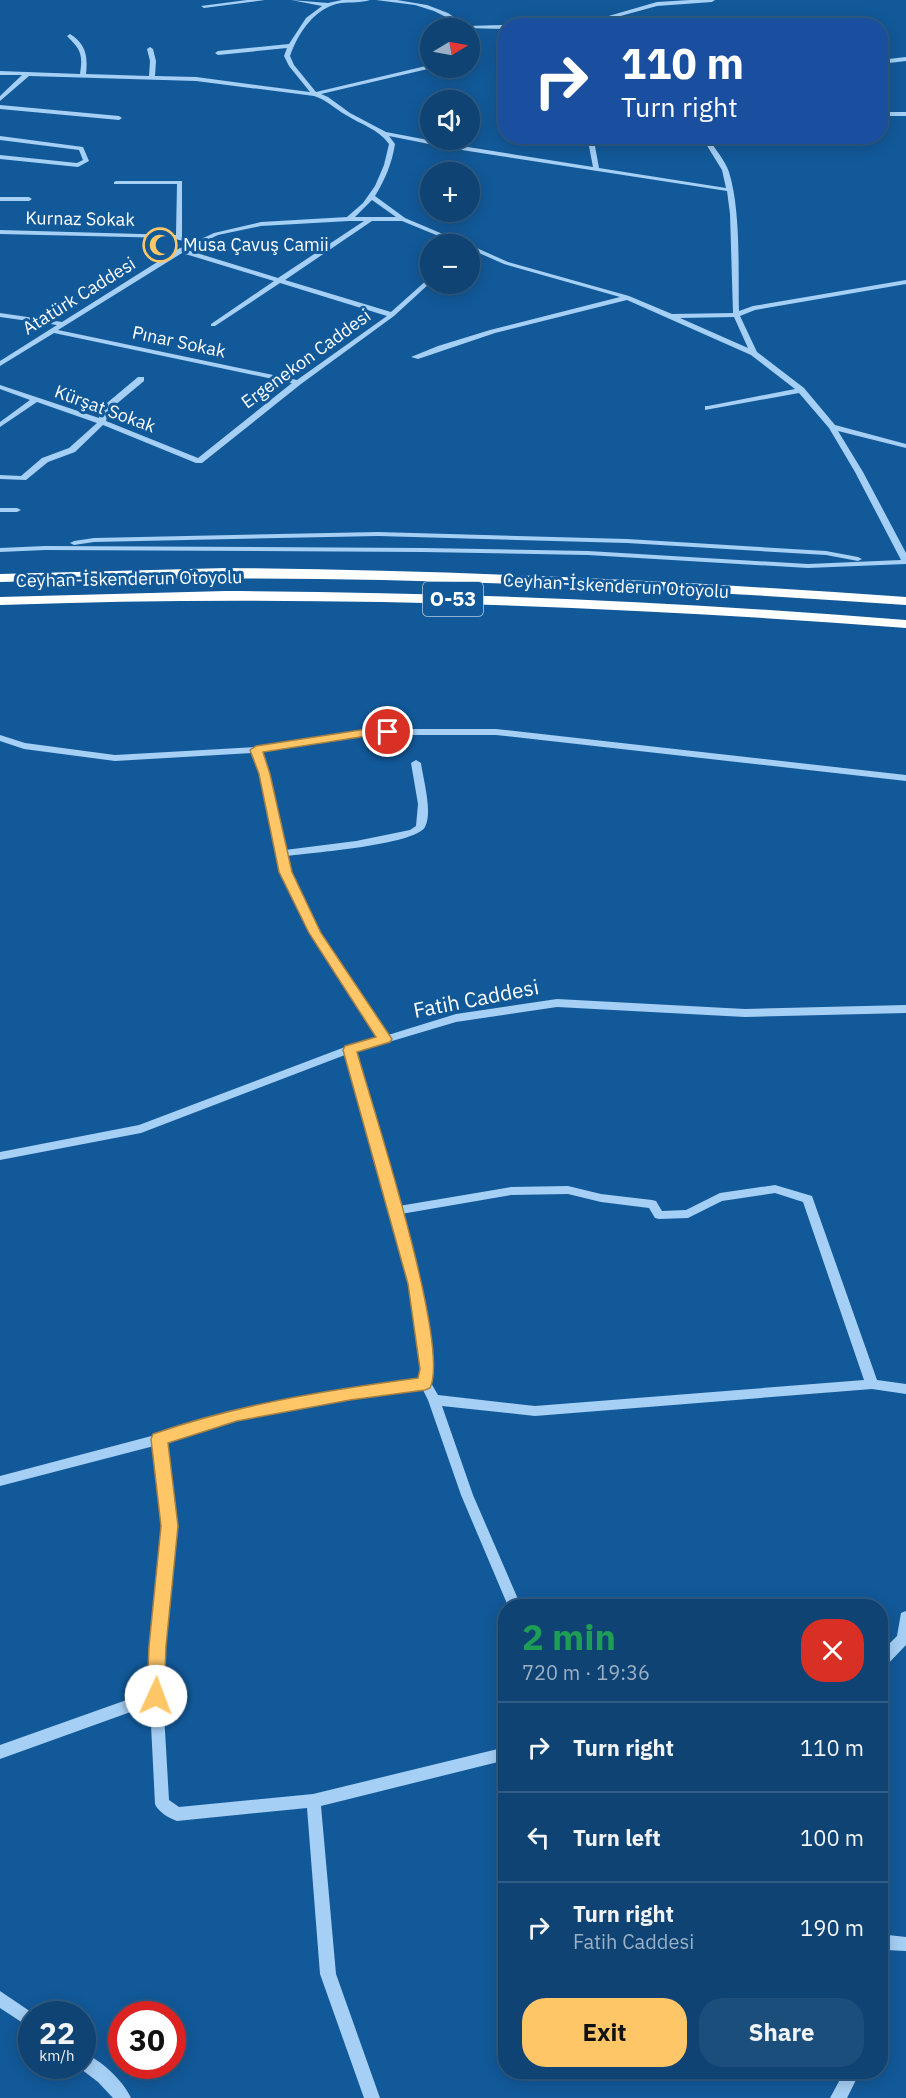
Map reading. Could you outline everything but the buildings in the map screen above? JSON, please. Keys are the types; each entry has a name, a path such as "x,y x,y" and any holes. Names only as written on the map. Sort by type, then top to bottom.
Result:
{"highway":[{"name":"Ceyhan-İskenderun Otoyolu","path":"0,578 349,574 662,585 906,601"},
{"name":"Ceyhan-İskenderun Otoyolu","path":"0,601 184,597 358,597 673,608 906,624"}],"street":[{"path":"204,6 262,0"},
{"path":"294,0 328,5 351,0 367,0"},
{"path":"379,0 421,3 451,18"},
{"path":"604,18 658,2 712,0"},
{"path":"315,94 286,56 309,18 328,5"},
{"path":"480,28 498,27"},
{"path":"70,36 81,45 86,55 82,75"},
{"path":"218,53 290,46"},
{"path":"150,49 153,61 152,76"},
{"path":"888,61 906,59"},
{"path":"315,94 420,69"},
{"path":"0,73 152,76 196,79 315,94 326,98 348,114 384,133 449,146 596,167 730,190"},
{"path":"0,99 27,74"},
{"path":"0,107 119,118"},
{"path":"888,114 906,114"},
{"path":"349,219 363,209 372,197 390,158 392,144 384,133"},
{"path":"0,138 81,148 86,161 78,165 0,157"},
{"path":"592,144 596,167"},
{"path":"709,144 725,170 730,190 733,214 736,315 754,353"},
{"path":"116,183 180,182 179,238"},
{"path":"372,197 403,219 438,234"},
{"path":"0,199 29,199"},
{"name":"Atatürk Caddesi","path":"0,364 180,250 216,234 261,224 349,219 403,219"},
{"path":"213,325 371,219"},
{"name":"Kurnaz Sokak","path":"0,232 179,238 195,242"},
{"path":"180,250 392,315"},
{"path":"0,550 45,548 423,550 588,553 808,566 906,562 859,472 832,427 801,390 754,353 627,297 506,263 480,251"},
{"path":"668,316 736,315 753,308 906,282"},
{"name":"Ergenekon Caddesi","path":"199,461 298,382 392,315 420,289"},
{"path":"415,357 494,329 627,297"},
{"path":"0,315 65,324"},
{"name":"Pınar Sokak","path":"53,331 298,382"},
{"path":"0,477 23,477 45,460 72,450 102,422 104,410 141,380"},
{"name":"Kürşat Sokak","path":"0,387 102,422 199,461"},
{"path":"708,408 801,390"},
{"path":"0,425 35,400"},
{"path":"832,427 906,446"},
{"path":"0,510 17,510"},
{"path":"45,548 94,540 378,534 627,541 826,553 882,563"},
{"path":"0,738 24,746 115,758 256,750 367,732 496,732 906,778"},
{"path":"256,750 264,774 285,872 315,933 385,1039"},
{"path":"281,853 394,839 416,833 420,827 422,813 416,763"},
{"name":"Fatih Caddesi","path":"0,1156 141,1129 350,1050 456,1018 557,1003 745,1013 906,1009"},
{"path":"350,1050 415,1284 428,1369 425,1383 434,1400 467,1495 512,1599"},
{"path":"395,1211 511,1191 568,1190 602,1198 652,1204 659,1215 688,1214 720,1197 775,1189 808,1198 872,1384"},
{"path":"0,1482 159,1439 237,1414 425,1383"},
{"path":"434,1400 535,1411 872,1384 906,1389"},
{"path":"159,1439 170,1526 158,1646 156,1696 162,1804 177,1814 313,1801 498,1755"},
{"path":"888,1655 903,1640 906,1617"},
{"path":"0,1752 156,1696"},
{"path":"313,1801 328,1974 372,2098"},
{"path":"888,1943 906,1944"},
{"path":"0,1999 18,2012"},
{"path":"96,2070 123,2098"},
{"path":"838,2098 848,2079"}],"place":[{"name":"Musa Çavuş Camii","path":"160,245"}],"route":[{"path":"156,1696 158,1646 170,1526 159,1439 237,1414 425,1383 428,1369 415,1284 350,1050 385,1039 315,933 285,872 264,774 256,750 367,732 388,732"}]}
